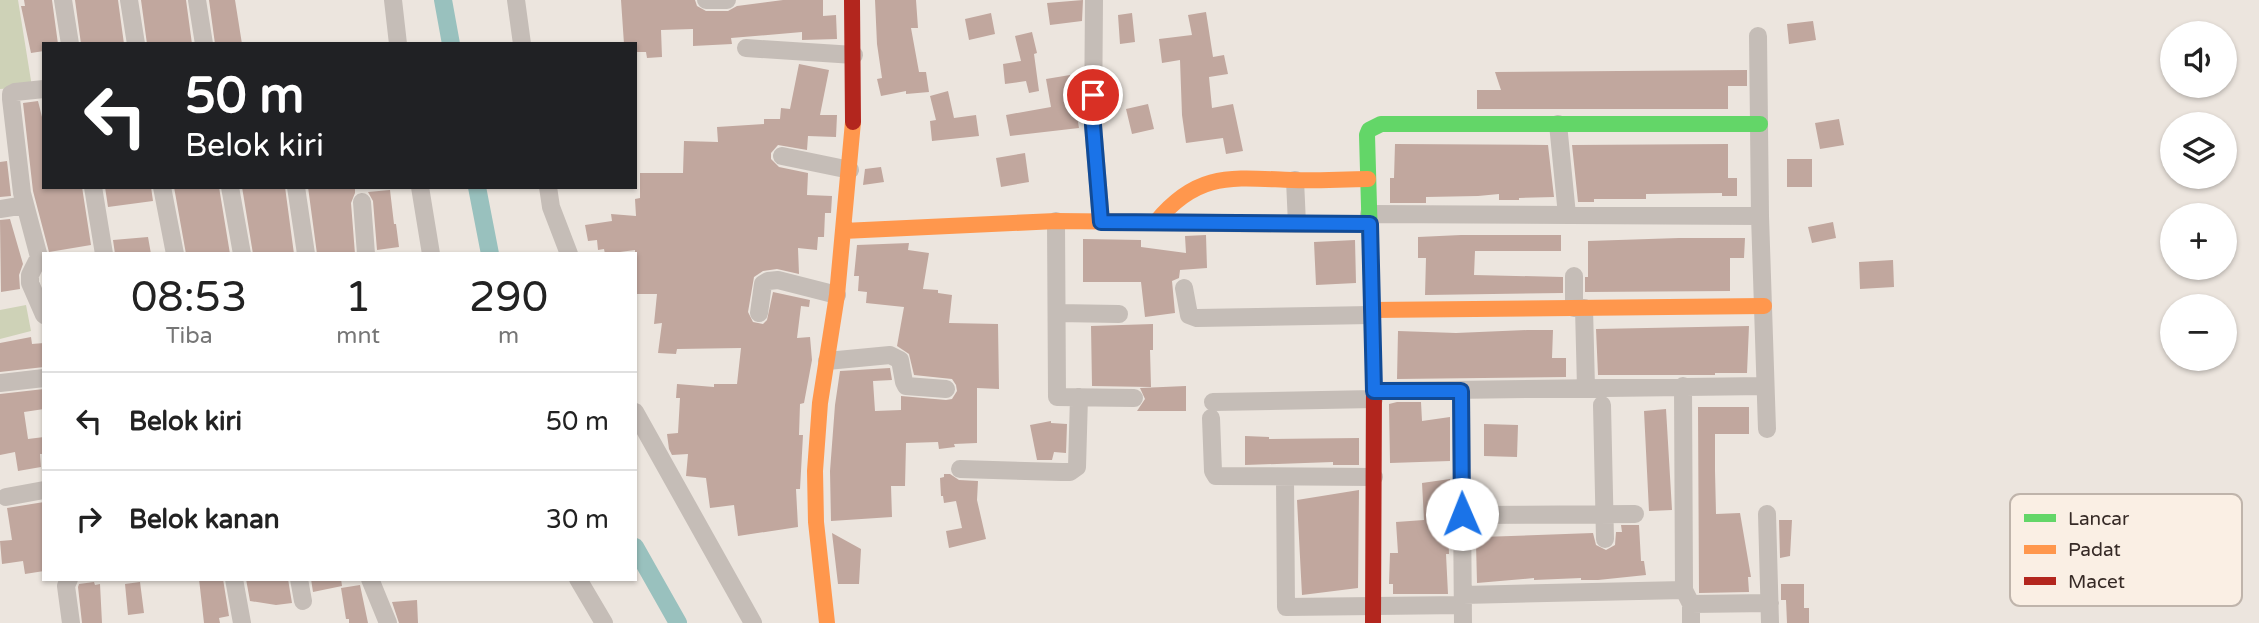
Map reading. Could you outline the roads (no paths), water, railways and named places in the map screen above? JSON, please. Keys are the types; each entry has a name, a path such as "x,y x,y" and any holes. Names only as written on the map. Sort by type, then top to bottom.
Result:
{"street":[{"path":"63,0 70,42"},
{"path":"129,0 136,42"},
{"path":"197,0 204,42"},
{"path":"393,0 398,42"},
{"path":"516,0 522,42"},
{"path":"706,0 727,0"},
{"path":"827,623 816,522 815,471 820,403 837,295 855,113 852,0"},
{"path":"1094,0 1093,125 1101,222"},
{"path":"1758,36 1760,216 1767,429"},
{"path":"747,48 854,55"},
{"path":"42,89 11,94 25,205 39,257 30,275 30,283 42,310"},
{"path":"1558,124 1567,215"},
{"path":"1373,614 1374,395 1369,130 1374,126 1760,124"},
{"path":"782,156 850,170"},
{"path":"1156,222 1167,206 1180,196 1212,181 1232,177 1368,179"},
{"path":"1295,180 1297,224"},
{"path":"93,189 104,252"},
{"path":"162,189 175,252"},
{"path":"230,189 242,252"},
{"path":"296,189 306,252"},
{"path":"420,189 431,252"},
{"path":"548,189 551,207 568,252"},
{"path":"362,202 366,252"},
{"path":"0,209 25,205"},
{"path":"843,231 1056,221 1297,224 1370,219 1567,215 1760,216"},
{"path":"1056,221 1057,397 1135,398"},
{"path":"1574,276 1586,388"},
{"path":"759,313 763,285 768,281 778,280 837,295"},
{"path":"1184,288 1189,315 1197,318 1763,306"},
{"path":"1057,313 1119,314"},
{"path":"827,361 890,355 899,358 906,386 946,389"},
{"path":"0,383 42,377"},
{"path":"1683,386 1688,597 1691,623"},
{"path":"1374,477 1216,476 1213,471 1212,410 1374,395 1461,391 1765,386"},
{"path":"1461,391 1463,623"},
{"path":"960,469 1073,470 1077,467 1079,397"},
{"path":"1602,405 1605,539"},
{"path":"637,416 753,623"},
{"path":"1285,478 1287,615 1373,614 1463,600 1688,597 1770,603"},
{"path":"6,497 42,490"},
{"path":"1462,514 1635,514"},
{"path":"1767,514 1770,623"},
{"path":"68,581 66,586 71,623"},
{"path":"234,581 242,623"},
{"path":"299,581 303,601"},
{"path":"371,581 388,623"},
{"path":"579,581 604,623"}],"waterway":[{"path":"443,0 451,42"},
{"path":"477,189 490,252"},
{"path":"637,551 678,623"}]}
